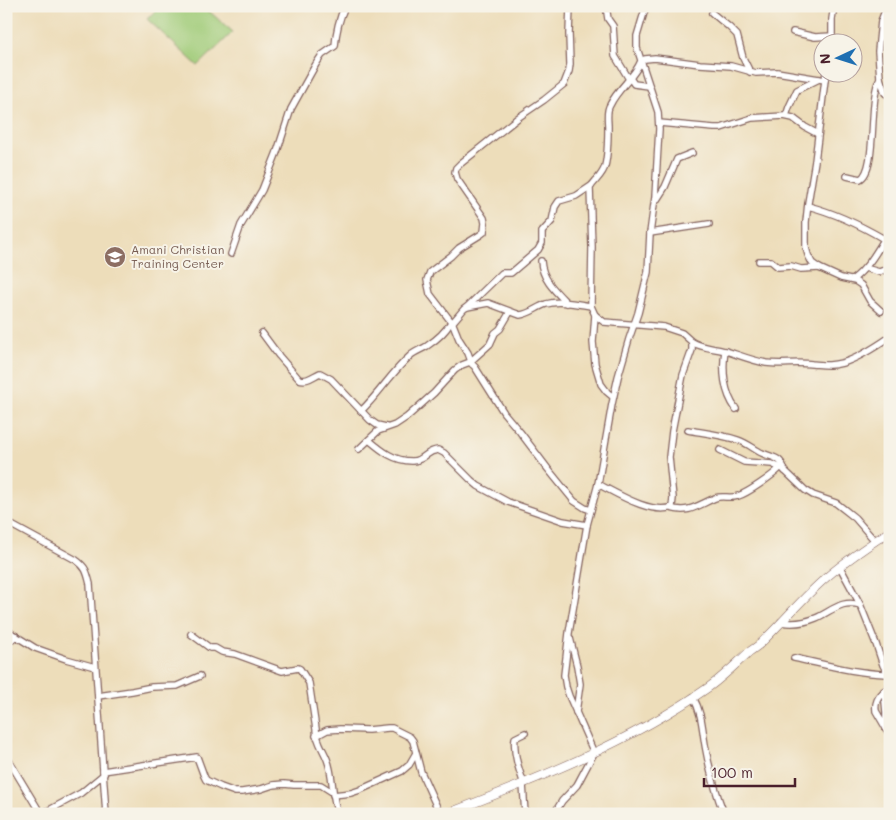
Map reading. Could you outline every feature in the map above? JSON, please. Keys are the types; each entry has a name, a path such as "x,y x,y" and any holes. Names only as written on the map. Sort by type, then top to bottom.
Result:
{"street":[{"path":"231,254 241,225 262,190 291,110 316,64 334,46 340,17 345,6"},
{"path":"570,6 570,64 564,84 519,116 456,168 457,179 484,218 484,232 459,248 430,272 427,284 430,294 451,322 472,362 504,413 574,501 591,510"},
{"path":"606,6 608,19 613,26 615,56 634,84 649,86"},
{"path":"594,753 566,687 564,675 587,525 598,484 613,397 647,278 659,123 655,103 638,54 639,29 646,6"},
{"path":"832,32 834,6"},
{"path":"887,6 881,21 878,51 880,78 885,93 890,96"},
{"path":"712,13 734,31 750,72"},
{"path":"793,32 814,37"},
{"path":"361,411 409,357 432,342 502,273 511,273 538,250 542,243 542,232 552,221 554,207 559,201 576,196 601,176 606,165 609,107 618,92 645,58 731,66 756,73 776,72 814,79"},
{"path":"847,176 860,179 864,178 866,173 870,155 874,93 880,78"},
{"path":"786,116 797,90 817,82"},
{"path":"822,82 818,134 806,222 806,248 812,263 841,278 852,280 861,285 870,301 881,311"},
{"path":"659,123 721,128 752,118 786,116 793,118 804,127 818,134"},
{"path":"654,203 665,187 677,159 692,153"},
{"path":"592,185 590,188 591,306 595,316 593,342 595,364 600,384 613,397"},
{"path":"808,206 855,223 884,239"},
{"path":"650,233 709,224"},
{"path":"852,280 865,268 890,230"},
{"path":"541,261 545,277 567,303"},
{"path":"759,261 771,261 778,267 819,268"},
{"path":"865,268 879,272 890,268"},
{"path":"467,307 488,303 522,315 547,304 567,303 591,306"},
{"path":"359,449 378,431 398,423 419,407 459,366 472,362 490,344 494,334 502,326 510,312"},
{"path":"595,316 604,322 664,327 682,333 692,342 706,348 725,351 766,363 822,366 845,362 890,337"},
{"path":"262,334 299,379 307,380 320,373 325,375 370,420 377,425 388,428"},
{"path":"670,508 672,505 669,457 672,431 683,375 692,350 692,342"},
{"path":"725,351 726,388 730,402 736,409"},
{"path":"598,484 635,503 677,510 690,509 722,496 732,498 739,496 782,470 784,466 779,460 737,440 688,430"},
{"path":"369,440 385,453 404,460 418,461 428,453 438,450 444,453 478,486 508,502 563,521 587,525"},
{"path":"720,450 744,462 772,464 813,495 836,503 855,518 875,541"},
{"path":"8,525 76,560 86,570 90,584 106,814"},
{"path":"446,814 523,784 594,753 670,712 709,687 733,668 760,644 828,576 875,541 888,535"},
{"path":"794,658 837,669 888,676 860,605 840,567"},
{"path":"781,622 795,623 809,620 846,603 860,605"},
{"path":"6,630 46,653 96,667"},
{"path":"569,633 580,684 576,712"},
{"path":"191,634 210,648 215,648 222,652 235,654 282,671 298,668 300,670 309,683 316,736 328,763 338,814"},
{"path":"6,644 16,636"},
{"path":"98,696 152,686 179,686 200,676"},
{"path":"890,686 876,701 876,711 890,735"},
{"path":"884,691 886,728"},
{"path":"693,697 700,713 708,761 724,814"},
{"path":"316,736 327,730 392,728 410,737 421,772 440,814"},
{"path":"525,733 515,738 514,745 523,784 525,814"},
{"path":"6,756 41,814 81,793 104,772 197,757 206,780 234,792 261,789 272,785 320,784 333,793 351,793 402,771 409,765 416,753"},
{"path":"554,814 576,785 594,753"}],"green space":[{"path":"160,6 203,6 233,32 198,66 147,19"}],"place":[{"name":"Amani Christian Training Center","path":"115,257"}]}
